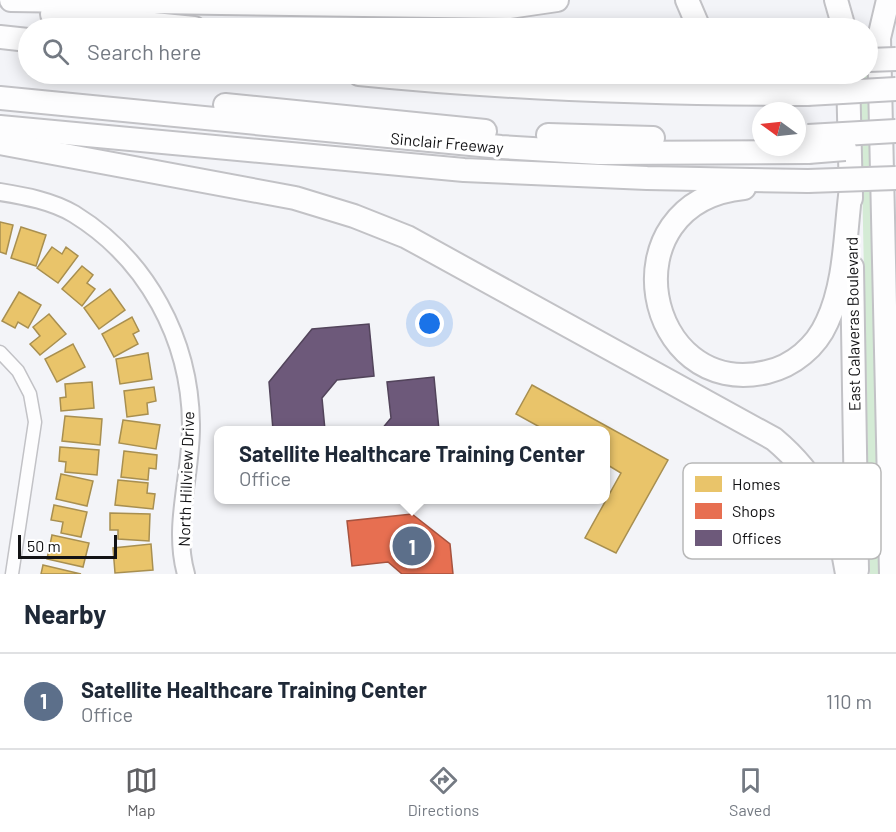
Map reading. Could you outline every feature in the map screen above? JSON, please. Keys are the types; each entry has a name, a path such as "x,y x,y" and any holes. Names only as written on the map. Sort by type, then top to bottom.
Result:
{"highway":[{"path":"11,0 509,7 557,0"},
{"path":"687,0 695,18"},
{"path":"836,0 842,18"},
{"path":"879,38 888,0"},
{"path":"0,9 92,18"},
{"path":"0,37 18,39"},
{"name":"East Calaveras Boulevard","path":"879,38 889,182 891,574"},
{"path":"878,60 896,59"},
{"path":"0,83 512,133 675,138 752,137"},
{"path":"475,84 600,91 807,94 896,89"},
{"name":"East Calaveras Boulevard","path":"848,84 855,463"},
{"name":"Sinclair Freeway","path":"0,98 501,147 599,153 752,144"},
{"path":"0,127 464,170 647,178 889,182 896,251"},
{"path":"806,141 896,131"},
{"name":"Sinclair Freeway","path":"806,141 896,146"},
{"path":"0,143 295,198 354,216 407,237 774,439 801,463"},
{"path":"808,182 739,188 711,196 686,211 664,236 655,267 656,300 661,316 678,344 702,363 742,374 770,371 797,359 819,337 834,307 851,188"},
{"path":"844,559 847,574"},
{"name":"East Calaveras Boulevard","path":"857,559 857,574"}],"street":[{"path":"846,18 847,0"},
{"name":"East Calaveras Boulevard","path":"879,0 879,38"},
{"name":"North Hillview Drive","path":"0,192 37,199 73,214 120,252 142,274 164,310 179,347 191,425 181,531 186,574"},
{"path":"0,351 18,370 30,394 35,422 12,574"}],"green space":[{"path":"860,84 869,84 877,463 868,463"},
{"path":"870,559 879,559 879,574 870,574"}],"building: Homes":[{"path":"0,222 13,225 6,254 0,252"},
{"path":"21,227 46,235 36,266 11,258"},
{"path":"52,247 62,254 66,247 78,256 58,283 37,268"},
{"path":"82,266 93,275 87,283 95,289 82,306 62,289"},
{"path":"110,289 125,310 99,329 84,308"},
{"path":"19,292 41,305 28,328 18,322 15,328 2,321"},
{"path":"49,314 66,334 40,355 30,344 40,336 33,327"},
{"path":"132,317 139,331 133,334 138,344 114,357 102,334"},
{"path":"73,344 85,367 57,382 45,359"},
{"path":"148,353 152,379 120,384 116,359"},
{"path":"92,382 94,408 61,411 60,398 66,397 65,384"},
{"path":"532,385 606,426 538,426 516,414"},
{"path":"154,387 156,401 147,403 148,414 127,417 124,391"},
{"path":"65,416 102,419 100,445 62,441"},
{"path":"123,420 160,425 156,449 119,443"},
{"path":"610,428 668,460 616,553 585,538 604,504 610,504 610,493 621,473 610,466"},
{"path":"60,447 99,450 97,475 65,472 66,462 59,461"},
{"path":"124,451 157,455 156,469 149,468 148,480 121,477"},
{"path":"61,474 93,481 87,506 56,499"},
{"path":"118,480 148,483 147,493 155,494 153,509 115,505"},
{"path":"54,505 87,512 81,537 61,533 63,522 51,520"},
{"path":"110,513 150,514 149,541 118,539 118,530 110,530"},
{"path":"52,535 89,543 83,567 47,559"},
{"path":"151,544 153,570 115,573 113,548"},
{"path":"43,565 81,574 41,574"}],"building: Shops":[{"path":"412,514 450,544 453,574 402,574 388,562 352,566 347,521"}],"building: Offices":[{"path":"369,324 374,376 337,380 322,398 325,426 273,426 269,382 312,329"},
{"path":"434,377 439,426 384,426 391,418 387,382"}],"place":[{"name":"Satellite Healthcare Training Center","path":"412,546"}]}
